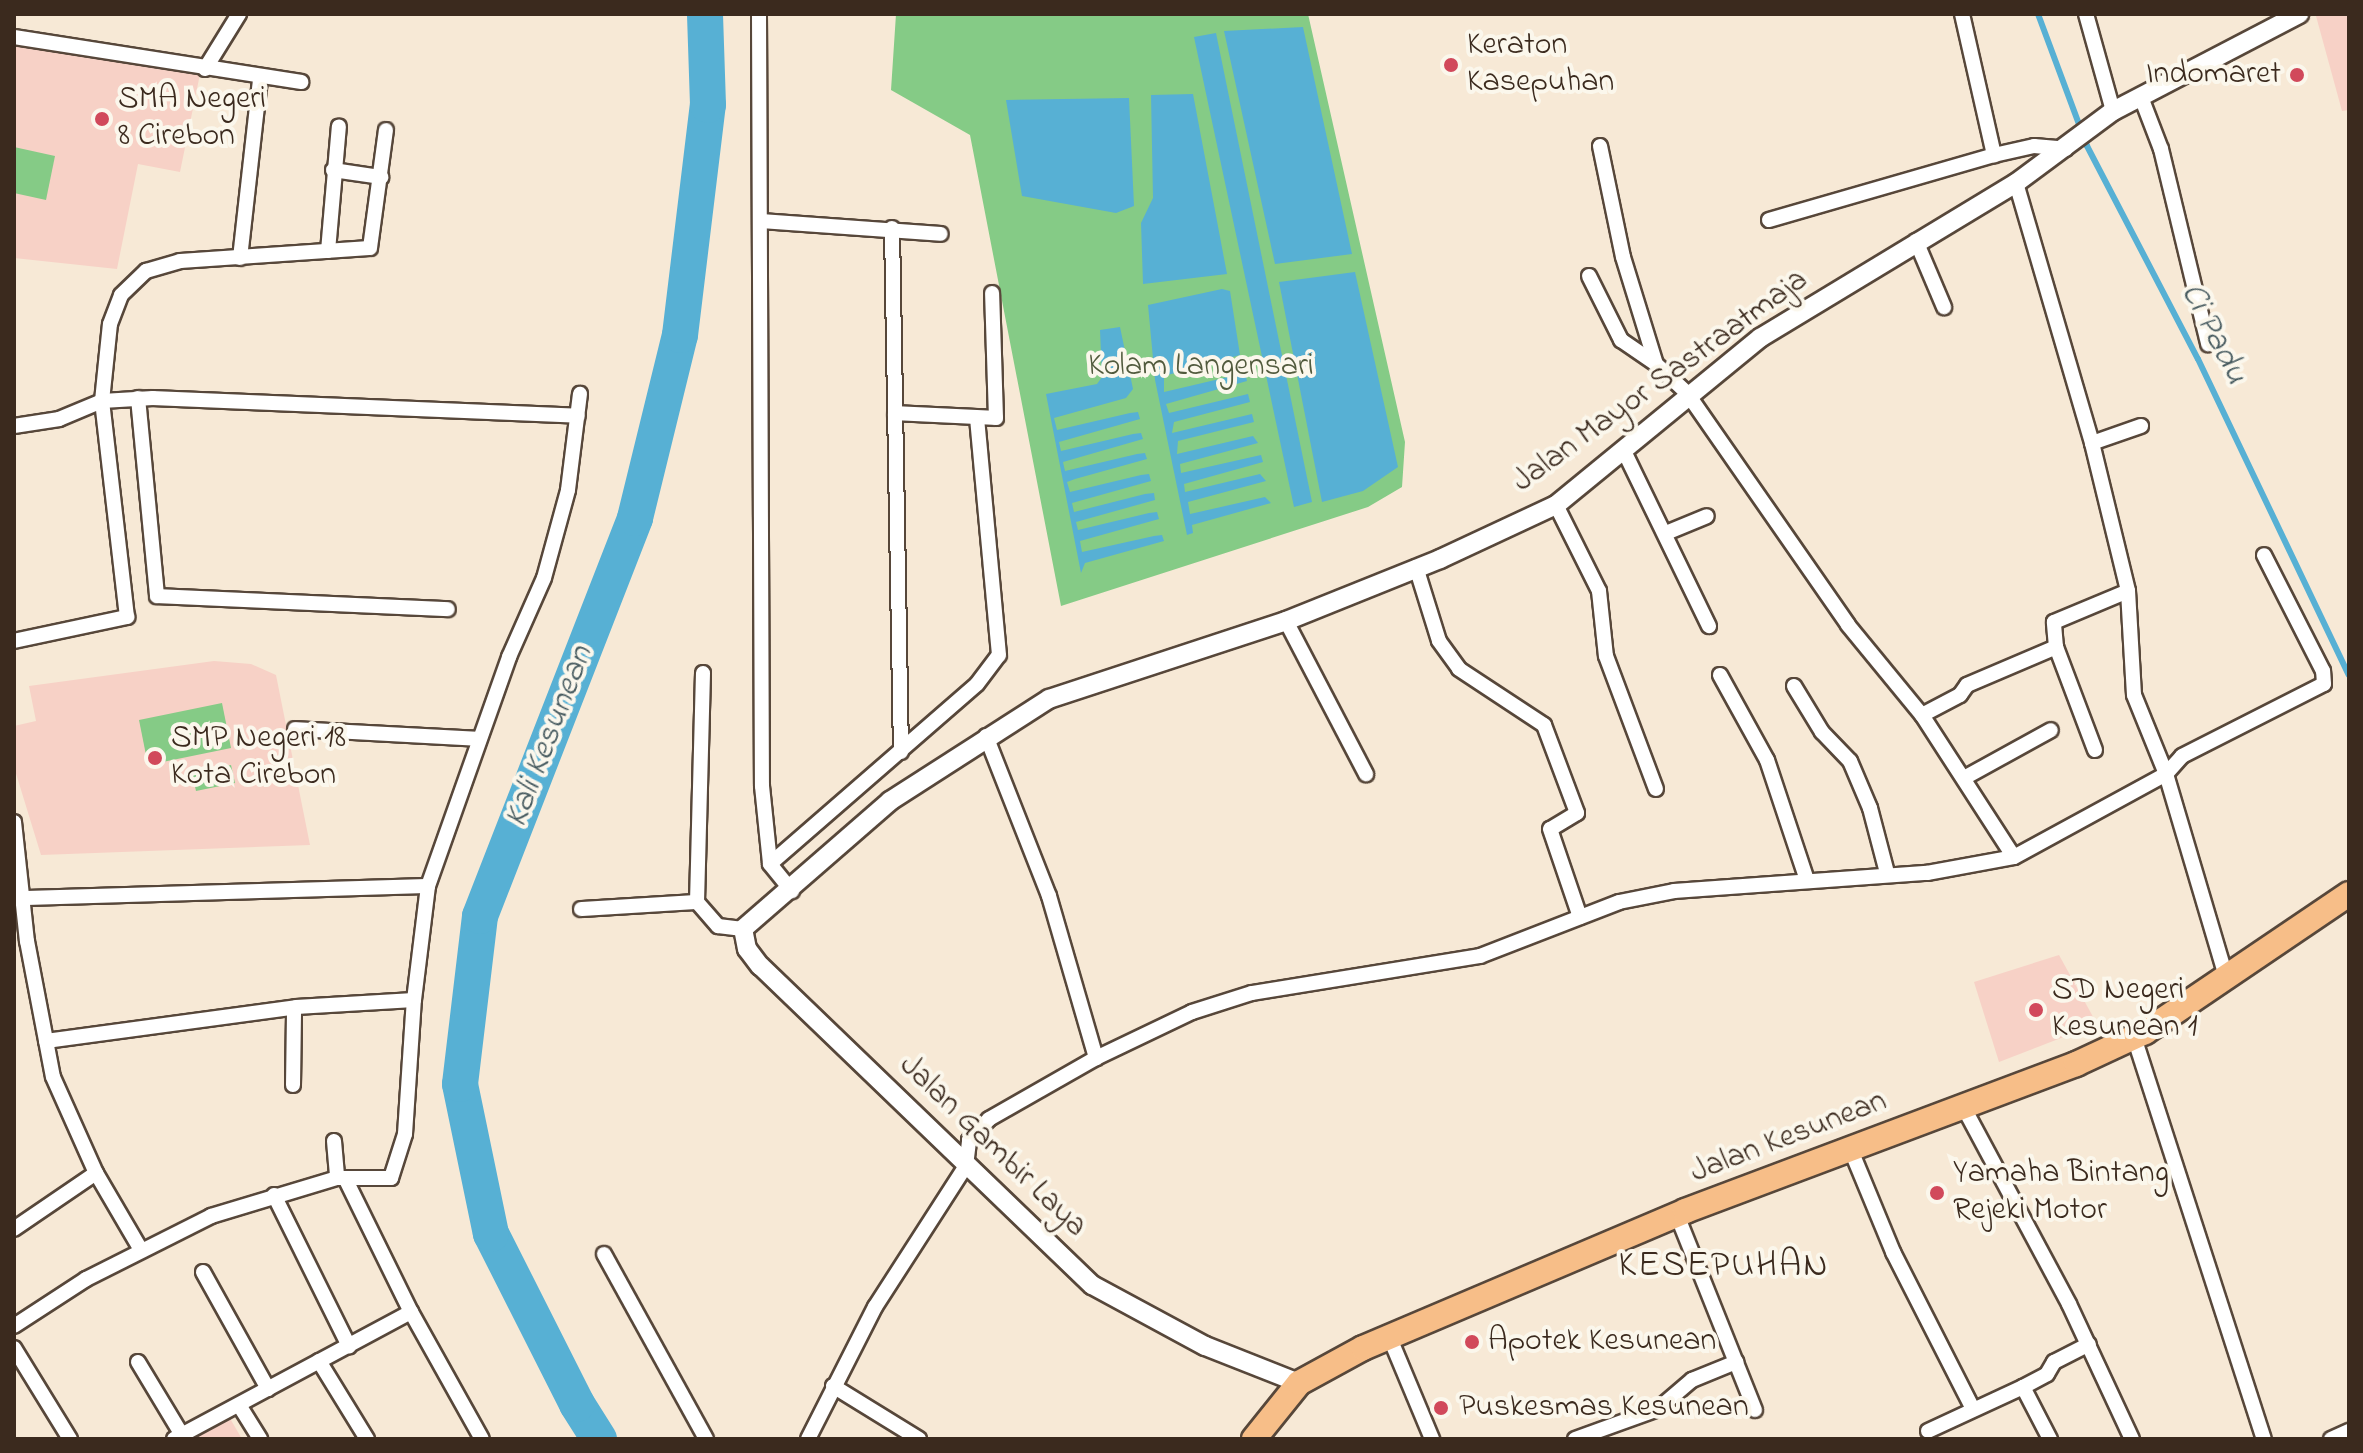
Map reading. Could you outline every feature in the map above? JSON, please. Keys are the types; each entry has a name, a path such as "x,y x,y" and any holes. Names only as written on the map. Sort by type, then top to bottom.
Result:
{"highway":[{"name":"Jalan Kesunean","path":"1254,1439 1299,1383 1389,1336 1677,1215 1964,1108 2134,1037 2227,980 2349,894"}],"street":[{"path":"205,69 239,14"},
{"path":"703,673 697,902 718,926 743,929 792,891 770,864 762,786 759,14"},
{"path":"1962,14 1994,155"},
{"path":"2086,14 2106,116"},
{"name":"Jalan Mayor Sastraatmaja","path":"792,891 890,801 986,736 1072,690 1286,621 1556,505 1687,393 1760,338 2016,183 2066,149 2106,116 2299,14"},
{"path":"14,37 260,79 301,82"},
{"path":"240,258 260,79"},
{"path":"2141,97 2161,149 2208,344"},
{"path":"328,251 339,126"},
{"path":"14,641 127,617 102,401 110,324 131,281 180,261 370,248 386,130"},
{"path":"1600,146 1623,257 1656,364"},
{"path":"1769,220 1994,155 2034,146 2066,149"},
{"path":"333,170 381,177"},
{"path":"2016,183 2092,443 2128,591 2134,695 2166,774 2227,980"},
{"path":"761,221 892,228 941,234"},
{"path":"892,228 901,752"},
{"path":"1916,241 1944,307"},
{"path":"1589,276 1621,340 1656,364 1687,393 1848,625 1922,715 2014,857"},
{"path":"895,413 993,420 997,414 992,293"},
{"path":"14,1326 141,1250 211,1216 274,1195 341,1178 382,1182 396,1168 408,1107 414,1000 428,886 479,739 544,578 568,490 580,394"},
{"path":"138,398 157,596 448,609"},
{"path":"14,426 59,419 102,401 138,398 578,416"},
{"path":"770,864 977,684 999,655 977,419"},
{"path":"2092,443 2141,426"},
{"path":"1623,449 1709,626"},
{"path":"1556,505 1599,591 1606,656 1656,789"},
{"path":"1666,533 1707,516"},
{"path":"808,1439 875,1307 966,1166 969,1140 989,1119 1096,1058 1192,1012 1252,993 1480,956 1580,917 1674,891 1956,870 2014,857 2166,774 2182,756 2324,684 2323,671 2264,555"},
{"path":"1416,567 1439,641 1459,669 1544,725 1577,813 1550,829 1580,917"},
{"path":"2095,750 2056,647 2054,622 2128,591"},
{"path":"1286,621 1366,774"},
{"path":"1922,715 1960,695 1964,686 2056,647"},
{"path":"1720,675 1767,760 1807,880"},
{"path":"1794,686 1827,738 1850,761 1870,808 1887,873"},
{"path":"295,729 479,739"},
{"path":"1964,778 2051,730"},
{"path":"986,736 1053,907 1096,1058"},
{"path":"14,822 25,898 21,944 62,1100 96,1173 141,1250"},
{"path":"25,898 428,886"},
{"path":"581,909 697,902"},
{"name":"Jalan Gambir Laya","path":"743,929 747,949 760,966 1092,1285 1205,1346 1299,1383"},
{"path":"46,1041 294,1010 414,1000"},
{"path":"293,1085 294,1010"},
{"path":"2134,1037 2264,1439"},
{"path":"1964,1108 2089,1344 2132,1439"},
{"path":"334,1141 341,1178 482,1439"},
{"path":"1850,1148 1893,1252 1972,1407"},
{"path":"14,1229 96,1173"},
{"path":"274,1195 349,1346"},
{"path":"1677,1215 1755,1410"},
{"path":"604,1254 706,1439"},
{"path":"203,1272 268,1389"},
{"path":"138,1362 178,1437 411,1312"},
{"path":"1389,1336 1432,1439"},
{"path":"1928,1431 1972,1407 2023,1387 2047,1374 2054,1362 2089,1344"},
{"path":"14,1348 70,1439"},
{"path":"319,1361 367,1439"},
{"path":"1575,1439 1658,1409 1692,1380 1736,1362"},
{"path":"833,1386 919,1439"},
{"path":"2023,1387 2050,1439"},
{"path":"239,1405 260,1439"},
{"path":"1620,1423 1625,1439"},
{"path":"2331,1439 2349,1431"}],"shaded area":[{"path":"2349,14 2349,110 2342,111 2316,16"},
{"name":"SMA Negeri 8 Cirebon","path":"14,41 200,74 180,172 138,164 117,269 14,258"},
{"name":"SMP Negeri 18 Kota Cirebon","path":"214,661 251,664 276,675 310,845 41,855 14,767 14,726 36,721 29,686"},
{"name":"SD Negeri Kesunean 1","path":"2059,955 2097,1024 1999,1062 1974,982"},
{"path":"228,1415 242,1439 187,1439"}],"green space":[{"name":"Kolam Langensari","path":"896,14 1308,14 1405,442 1402,487 1368,507 1061,606 970,135 891,90"},
{"path":"14,147 55,156 46,200 14,193"},
{"path":"222,703 231,748 148,765 139,720"},
{"path":"231,765 235,783 196,791 192,773"}],"water":[{"path":"1303,27 1352,254 1275,264 1224,31"},
{"path":"1216,33 1312,502 1294,507 1194,37"},
{"path":"1193,94 1227,274 1143,284 1141,223 1153,198 1151,95"},
{"path":"1129,98 1134,206 1116,213 1022,196 1006,100"},
{"path":"1355,272 1398,467 1363,491 1322,502 1279,282"},
{"path":"1222,289 1230,291 1240,355 1164,376 1164,392 1245,373 1247,381 1166,404 1169,413 1248,394 1250,402 1174,422 1172,433 1252,414 1254,422 1178,441 1177,454 1253,436 1258,443 1180,464 1181,473 1261,455 1263,462 1184,484 1185,492 1260,474 1266,481 1188,502 1190,514 1265,497 1271,503 1192,525 1193,533 1187,535 1155,380 1148,305"},
{"path":"1120,327 1133,389 1126,398 1054,418 1057,430 1130,413 1138,412 1140,419 1059,442 1061,451 1133,434 1141,433 1143,439 1063,462 1065,471 1137,454 1145,453 1147,459 1067,482 1070,492 1141,475 1149,474 1151,481 1072,503 1074,512 1154,493 1155,500 1076,522 1078,530 1149,513 1157,512 1159,519 1080,541 1082,552 1154,536 1162,535 1164,541 1085,563 1081,573 1046,394 1097,384 1102,377 1100,330"}],"waterway":[{"name":"Kali Kesunean","path":"599,1439 577,1404 491,1234 460,1084 480,916 635,518 680,335 708,105 705,14"},
{"name":"Ci Padu","path":"2038,14 2087,146 2198,359 2349,675"}],"place":[{"name":"Keraton Kasepuhan","path":"1451,65"},
{"name":"Indomaret","path":"2297,75"},
{"name":"SMA Negeri 8 Cirebon","path":"102,119"},
{"name":"SMP Negeri 18 Kota Cirebon","path":"155,758"},
{"name":"SD Negeri Kesunean 1","path":"2036,1010"},
{"name":"Yamaha Bintang Rejeki Motor","path":"1937,1193"},
{"name":"Apotek Kesunean","path":"1472,1342"},
{"name":"Puskesmas Kesunean","path":"1441,1408"}],"district":[{"name":"KESEPUHAN","path":"1724,1267"}]}
